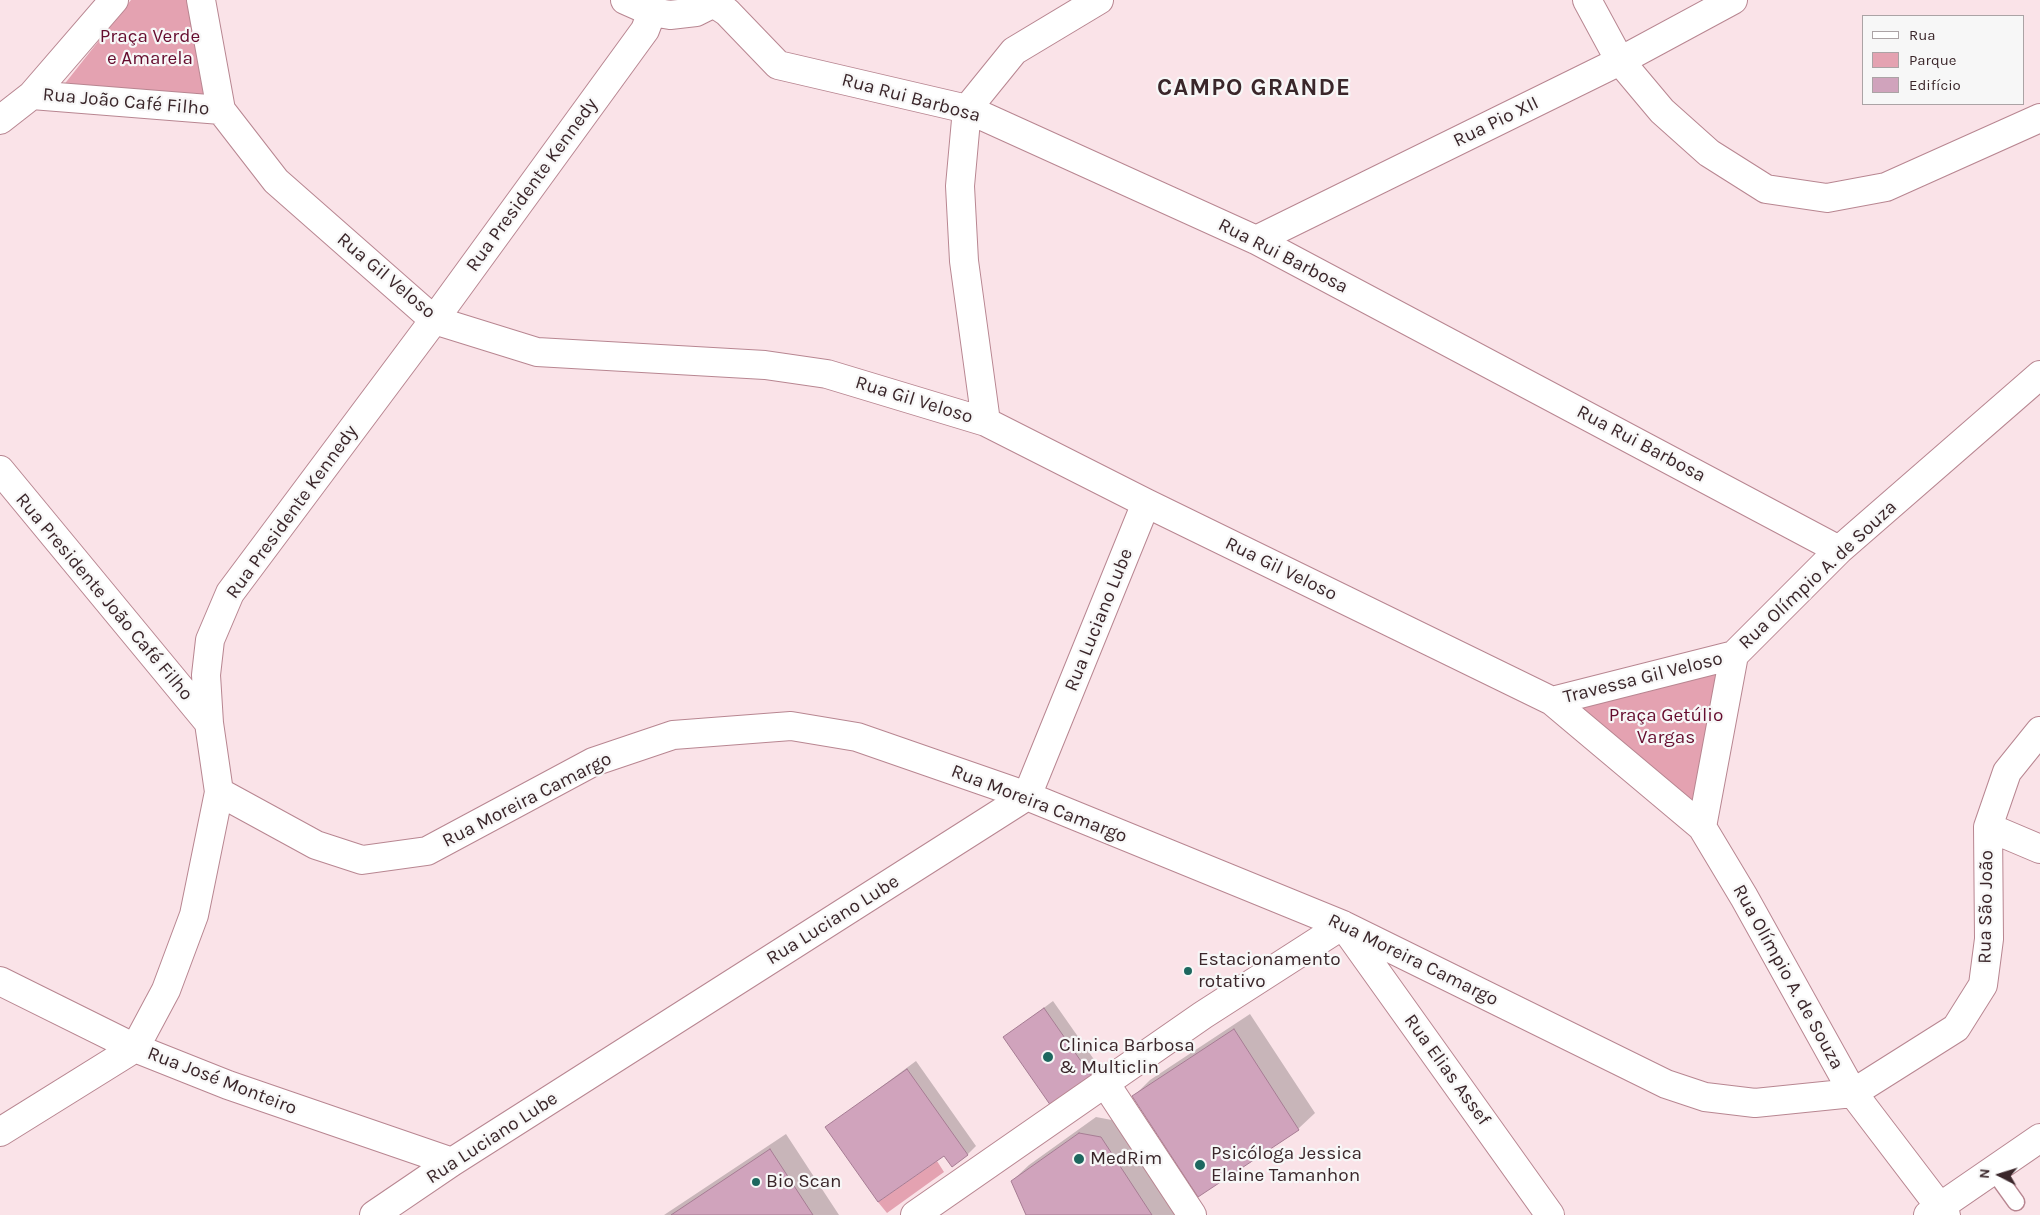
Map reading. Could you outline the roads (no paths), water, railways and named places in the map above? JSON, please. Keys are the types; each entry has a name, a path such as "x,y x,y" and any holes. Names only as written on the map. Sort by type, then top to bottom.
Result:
{"street":[{"path":"0,120 32,95 114,0"},
{"name":"Rua Gil Veloso","path":"201,0 221,110 276,182 434,320 537,352 765,365 827,374 986,422 1146,503 1552,701 1702,827"},
{"path":"625,0 652,12 670,15 696,12 718,2"},
{"path":"986,422 963,252 960,186 967,109 1014,51 1099,0"},
{"path":"1587,0 1620,61 1662,111 1709,153 1766,189 1826,198 1886,187 2040,118"},
{"name":"Rua Pio XII","path":"1256,240 1620,61 1733,0"},
{"name":"Rua Rui Barbosa","path":"718,2 778,65 967,109 1256,240 1839,550"},
{"name":"Rua Presidente Kennedy","path":"0,1132 134,1048 166,990 194,915 219,792 209,723 206,675 210,640 230,593 434,320 645,30 652,12"},
{"name":"Rua João Café Filho","path":"32,95 221,110"},
{"name":"Rua Olímpio A. de Souza","path":"1853,1093 1744,897 1702,827 1734,655 1839,550 2040,375"},
{"name":"Rua Presidente João Café Filho","path":"0,470 209,723"},
{"name":"Rua Luciano Lube","path":"374,1215 452,1162 1027,796 1146,503"},
{"name":"Travessa Gil Veloso","path":"1552,701 1734,655"},
{"name":"Rua Moreira Camargo","path":"219,792 316,845 362,860 427,852 593,762 673,735 791,726 858,737 1027,796 1343,925 1666,1084 1705,1097 1755,1103 1853,1093"},
{"name":"Rua São João","path":"1853,1093 1956,1028 1983,984 1989,939 1988,826 2007,772 2040,731"},
{"path":"1988,826 2040,849"},
{"path":"915,1215 1202,1015 1343,925"},
{"name":"Rua Elias Assef","path":"1343,925 1550,1215"},
{"name":"Rua José Monteiro","path":"0,981 134,1048 228,1086 452,1162"},
{"path":"1105,1084 1192,1215"},
{"path":"1853,1093 1938,1212 1993,1170 2040,1138"}],"lane":[{"path":"1993,1170 2016,1202"}],"place":[{"name":"Estacionamento rotativo","path":"1188,971"},
{"name":"Clinica Barbosa & Multiclin","path":"1048,1057"},
{"name":"MedRim","path":"1079,1159"},
{"name":"Psicóloga Jessica Elaine Tamanhon","path":"1200,1165"},
{"name":"Bio Scan","path":"756,1182"}],"district":[{"name":"CAMPO GRANDE","path":"1254,88"}],"park label":[{"name":"Praça Verde e Amarela","path":"150,48"},
{"name":"Praça Getúlio Vargas","path":"1666,727"}]}
